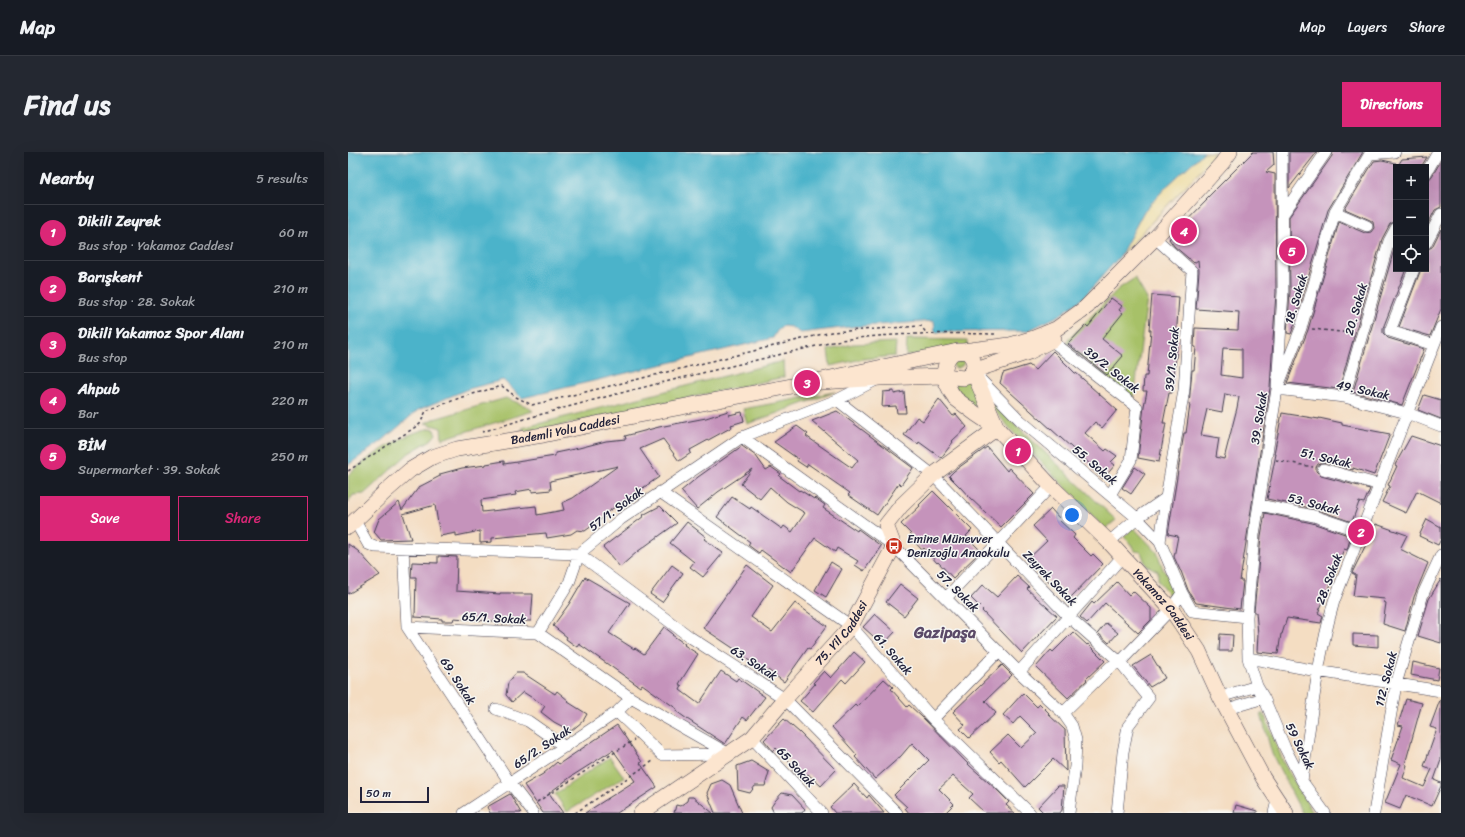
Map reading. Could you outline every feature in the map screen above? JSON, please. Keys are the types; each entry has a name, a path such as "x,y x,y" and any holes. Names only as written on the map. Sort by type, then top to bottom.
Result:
{"main road":[{"path":"973,371 1029,352 1052,341 1155,238 1222,163 1230,152"},
{"path":"807,383 958,351 1010,345 1034,338 1056,329 1088,306"},
{"path":"807,383 948,374 964,378 971,375 974,363 971,355 967,352 958,351 949,356 948,374 950,392 956,399 997,428"},
{"path":"973,371 997,428"},
{"name":"Bademli Yolu Caddesi","path":"351,524 410,470 432,457 457,450 543,435 807,383"},
{"path":"894,546 886,526 901,506 933,475 997,428"},
{"name":"Yakamoz Caddesi","path":"997,428 1051,486 1109,542 1171,609 1198,651 1223,703 1265,781 1275,806 1286,813"},
{"name":"75. Yil Caddesi","path":"641,813 752,738 785,698 851,626 894,546"}],"street":[{"name":"39. Sokak","path":"1257,686 1248,658 1247,617 1254,536 1277,389 1283,292 1282,152"},
{"path":"1283,214 1326,152"},
{"path":"1370,153 1395,152"},
{"path":"1429,168 1438,152"},
{"name":"18. Sokak","path":"1277,389 1301,328 1335,212 1370,153"},
{"path":"1335,212 1367,226"},
{"path":"1429,237 1441,214"},
{"name":"39/1. Sokak","path":"1155,238 1192,271 1184,390 1160,542"},
{"name":"20. Sokak","path":"1344,397 1362,334 1393,243"},
{"path":"1413,272 1390,331 1434,345"},
{"name":"28. Sokak","path":"1302,781 1317,671 1326,627 1334,601 1441,327"},
{"name":"39/2. Sokak","path":"1052,341 1137,407 1131,460 1110,495"},
{"name":"55. Sokak","path":"973,371 1020,420 1137,518 1160,542 1182,593 1192,611 1247,617"},
{"name":"57/1. Sokak","path":"579,554 621,520 660,492 742,437 837,400 880,378"},
{"name":"49. Sokak","path":"1277,389 1344,397 1407,413 1441,426"},
{"name":"Zeyrek Sokak","path":"837,400 933,475 1069,617 1120,662 1149,698 1128,726 1123,752 1117,813"},
{"name":"57. Sokak","path":"742,437 894,546 1018,672 1064,713 1072,726 1076,740 1075,766 1069,813"},
{"name":"51. Sokak","path":"1323,469 1380,485"},
{"path":"946,598 1051,486"},
{"name":"61. Sokak","path":"660,492 851,626 933,719 1030,813"},
{"path":"1109,542 1137,518 1166,498"},
{"name":"53. Sokak","path":"1259,505 1314,516 1362,532"},
{"path":"351,524 368,544 375,547 579,554 569,583 538,633"},
{"name":"69. Sokak","path":"402,548 407,627 510,783 531,810"},
{"name":"63. Sokak","path":"579,554 690,637 785,698 897,813"},
{"name":"112. Sokak","path":"1374,813 1396,684 1423,594 1441,555"},
{"path":"1018,672 1069,617 1122,556"},
{"path":"1064,713 1110,666 1120,662 1171,609 1182,593"},
{"name":"65/1. Sokak","path":"407,627 538,633 631,698 729,754"},
{"path":"933,719 999,651"},
{"path":"1248,658 1441,691"},
{"path":"1223,703 1257,686"},
{"name":"59 Sokak","path":"1257,686 1264,698 1285,748 1302,781 1321,809"},
{"name":"65/2. Sokak","path":"464,813 617,712 631,698"},
{"path":"1223,703 1264,698"},
{"path":"496,709 528,721 564,747"},
{"path":"617,712 662,755 729,754"},
{"name":"65 Sokak","path":"752,738 822,813"},
{"path":"1321,809 1336,813"}],"path":[{"path":"348,471 420,424 426,411 462,397 502,386 516,398 532,406 831,332 921,326 927,334"},
{"path":"1301,328 1362,334"},
{"path":"478,433 616,394 841,340 862,337 927,334 997,334"},
{"name":"51. Sokak","path":"1266,459 1323,469"},
{"path":"531,810 641,735"},
{"path":"575,813 662,755"}],"green space":[{"path":"1135,278 1147,299 1135,390 1132,399 1065,343 1118,289"},
{"path":"907,339 967,340 967,346 906,356"},
{"path":"896,342 895,356 862,359 830,366 828,350 853,344"},
{"path":"963,358 964,362 962,366 957,368 954,366 952,360"},
{"path":"783,361 784,377 526,433 522,428"},
{"path":"972,379 987,417 956,391 955,382"},
{"path":"835,392 747,424 743,409"},
{"path":"506,398 526,406 533,411 442,439 441,428 425,423 434,419"},
{"path":"991,401 1116,520 1105,529 1019,439 988,403"},
{"path":"433,428 436,434 431,440 409,453 364,494 353,495 348,503 348,475 376,453 400,439 423,430"},
{"path":"1133,527 1157,552 1163,569 1178,591 1171,597 1158,581 1158,571 1146,565 1141,552 1135,551 1124,537"},
{"path":"1261,714 1264,714 1284,764 1313,813 1302,813 1272,754"},
{"path":"610,757 624,777 567,812 555,794"}],"sand":[{"path":"1204,152 1215,152 1209,161 1120,256 1144,211 1167,186"}],"water":[{"path":"348,152 1204,152 1167,186 1144,211 1120,256 1083,298 1060,315 1027,331 935,332 934,321 849,327 800,333 791,327 783,326 777,331 773,338 522,398 503,380 468,389 418,410 382,441 348,465"}],"building":[{"path":"1253,152 1273,152 1274,165 1266,172 1275,174 1276,292 1270,388 1240,581 1243,581 1240,609 1196,603 1188,590 1174,557 1178,536 1168,534 1184,433 1186,433 1190,405 1192,370 1194,370 1196,347 1194,347 1195,328 1238,330 1239,312 1196,309 1199,271 1198,260 1194,263 1174,246 1169,239 1207,200 1206,199","holes":["1223,348 1242,349 1242,378 1221,375","1225,394 1239,397 1224,459 1216,457 1219,438 1201,435 1207,409 1222,412"]},
{"path":"1289,152 1317,152 1289,188"},
{"path":"1333,152 1363,152 1328,210 1291,334 1287,333 1290,292 1289,217 1332,156"},
{"path":"1427,157 1423,164 1399,164 1402,159"},
{"path":"1382,160 1396,163 1393,164 1393,222 1390,224 1382,239 1339,389 1287,383 1308,330 1339,222 1365,233 1371,232 1374,228 1373,222 1370,220 1345,209 1374,161"},
{"path":"1441,161 1441,207 1435,210 1429,222 1429,180"},
{"path":"1441,229 1441,309 1430,336 1399,327 1420,272 1429,272 1429,248 1432,247"},
{"path":"1393,253 1393,272 1405,272 1383,328 1383,333 1388,338 1424,349 1402,405 1353,392"},
{"path":"1152,295 1179,297 1176,339 1178,339 1172,393 1169,393 1163,423 1166,423 1159,462 1138,458 1147,391 1143,391 1144,376 1147,376"},
{"path":"1111,298 1122,306 1119,310 1123,313 1102,339 1123,356 1107,375 1068,344 1086,325 1088,327"},
{"path":"1053,351 1075,373 1117,410 1102,428 1095,422 1085,433 1105,451 1107,449 1117,456 1111,462 1115,465 1103,479 1091,468 1092,466 1000,383 1003,373 1029,365 1035,370"},
{"path":"894,391 894,394 904,392 906,413 897,413 896,406 882,407 883,392"},
{"path":"1424,395 1441,400 1441,419 1418,410"},
{"path":"939,399 953,416 956,414 967,427 952,441 953,442 941,458 919,442 918,444 904,435 917,417 923,421"},
{"path":"728,411 729,415 742,412 744,421 731,425 732,427 690,450 691,453 679,461 663,439 640,449 659,477 606,513 607,515 585,531 577,530 571,534 547,538 546,533 492,538 492,542 480,543 480,531 456,536 456,533 440,536 435,505 403,514 411,539 381,540 374,532 379,519 399,502 402,510 419,487 440,476 440,474 462,468 504,461 504,464 555,456 555,453 606,441 626,439 625,436 659,427 706,418","holes":["618,466 573,498 562,503 564,510 537,515 536,506 482,512 481,500 516,495 515,492 532,489 532,492 551,490 550,481"]},
{"path":"837,411 913,468 901,485 899,483 877,515 848,495 850,493 808,464 806,467 797,461 798,459 774,442 797,426 808,434 806,436 852,468 858,460 812,421"},
{"path":"1282,413 1319,418 1342,423 1342,425 1390,434 1374,475 1353,468 1353,470 1324,462 1318,464 1316,467 1316,471 1321,476 1370,489 1364,503 1359,502 1352,522 1315,509 1267,499"},
{"path":"1411,436 1441,446 1441,503 1417,491 1406,513 1382,502 1390,486 1388,485 1397,466 1395,465"},
{"path":"742,446 756,456 766,470 771,467 781,474 779,476 799,491 800,490 814,499 815,498 825,505 823,508 857,531 858,529 881,546 864,571 855,565 858,561 837,548 835,552 815,538 791,572 761,550 759,553 756,551 748,545 750,542 717,517 732,497 750,509 751,507 782,529 784,526 792,532 805,513 787,502 770,487 760,499 741,484 752,469 718,492 697,509 681,491"},
{"path":"987,447 1007,471 1009,468 1034,494 1001,527 949,476"},
{"path":"1135,467 1145,474 1131,494 1122,488"},
{"path":"933,491 972,530 966,536 981,551 953,578 924,548 922,550 911,538 913,536 901,524"},
{"path":"660,506 677,523 637,552 620,567 603,547 644,516 643,515"},
{"path":"1051,509 1060,519 1059,520 1075,535 1073,538 1091,556 1093,554 1103,564 1070,598 1056,585 1054,587 1028,559 1047,541 1033,526"},
{"path":"1265,513 1312,523 1351,536 1347,550 1344,549 1335,571 1337,571 1318,613 1323,616 1321,623 1287,618 1281,634 1278,654 1257,652 1258,634 1256,612 1254,612 1261,536"},
{"path":"1427,519 1441,527 1441,539 1438,545 1419,536"},
{"path":"687,522 706,537 704,539 723,553 703,577 690,567 694,562 670,543"},
{"path":"1376,524 1407,535 1400,549 1428,563 1414,597 1405,631 1383,624 1386,603 1384,602 1385,599 1353,596 1356,575 1352,573"},
{"path":"348,544 358,551 380,575 348,594"},
{"path":"438,556 457,557 456,591 500,594 533,594 531,621 489,621 454,618 453,621 442,621 442,619 415,617 416,577 411,577 412,562 438,563"},
{"path":"831,562 842,569 826,597 815,590"},
{"path":"672,565 683,573 662,602 650,594"},
{"path":"747,565 773,585 751,617 772,632 795,603 827,626 810,649 808,648 784,682 768,670 766,672 753,664 739,652 703,628"},
{"path":"1017,576 1029,587 1027,589 1057,616 1022,653 971,598 983,585 997,597"},
{"path":"585,577 630,603 609,633 644,654 664,627 685,644 684,645 698,654 679,684 682,686 680,690 699,704 721,671 736,681 738,678 765,697 747,720 743,717 725,744 687,719 676,711 677,709 642,684 640,687 579,644 577,647 566,639 567,637 553,626 569,604"},
{"path":"1441,579 1441,643 1418,636 1429,599"},
{"path":"1117,582 1129,595 1133,591 1151,608 1151,620 1138,633 1105,603 1087,623 1080,617 1092,602 1094,604"},
{"path":"900,584 918,598 904,616 886,602"},
{"path":"875,614 895,632 883,645 863,627"},
{"path":"1106,623 1118,633 1109,643 1098,633"},
{"path":"1073,632 1105,661 1068,698 1036,667 1051,650 1053,652"},
{"path":"1220,634 1233,635 1232,651 1219,651"},
{"path":"1353,634 1378,635 1378,647 1353,645"},
{"path":"854,652 865,662 846,683 842,679 813,712 800,701 824,671 831,678"},
{"path":"1151,655 1165,678 1150,687 1133,666"},
{"path":"1413,662 1439,668 1437,680 1411,675"},
{"path":"1002,665 1012,675 985,701 996,713 969,738 960,729 965,725 953,712"},
{"path":"516,673 523,673 555,694 557,691 569,701 568,702 587,714 583,721 571,731 554,722 541,712 545,706 523,692 512,702 506,695 508,683"},
{"path":"884,679 893,687 891,689 907,707 909,705 922,717 970,766 1009,802 1006,805 1015,813 985,813 969,798 973,794 953,776 939,789 954,804 945,813 909,813 905,808 907,807 894,795 929,760 912,743 901,756 875,779 855,757 857,755 832,727 855,705 857,707"},
{"path":"1023,693 1037,707 1040,704 1065,730 1066,771 1053,759 1025,787 1001,760 999,762 990,752 1008,735 1021,748 1037,733 1020,716 1013,724 1003,715"},
{"path":"1406,699 1422,703 1405,764 1407,765 1403,778 1424,787 1432,769 1424,766 1437,729 1430,727 1441,700 1441,760 1434,780 1441,783 1441,786 1432,806 1406,795 1400,809 1385,803 1401,764 1391,760 1403,726 1398,725"},
{"path":"784,719 800,733 836,770 821,786 808,774 801,780 792,770 795,767 776,748 773,751 764,740"},
{"path":"617,725 642,762 640,763 657,787 617,813 585,813 635,781 613,750 572,776 549,793 563,813 543,813 524,785 543,774 557,762 559,764"},
{"path":"751,761 769,772 765,786 755,786 750,793 738,790 737,766"},
{"path":"722,780 730,785 742,813 715,813 707,793 711,784"},
{"path":"854,784 867,798 869,795 884,813 835,813 830,807"},
{"path":"1058,786 1064,786 1062,810 1060,813 1044,813 1038,807"},
{"path":"782,793 792,795 805,809 802,813 774,813 771,807"},
{"path":"510,794 521,813 490,813 487,807"},
{"path":"688,797 693,797 713,813 674,813 676,805 680,806 687,801"},
{"path":"1236,805 1257,811 1257,813 1234,813"}],"place":[{"name":"Ahpub","path":"1184,231"},
{"name":"BİM","path":"1292,251"},
{"name":"Dikili Yakamoz Spor Alanı","path":"807,383"},
{"name":"Dikili Zeyrek","path":"1018,451"},
{"name":"Barışkent","path":"1361,532"},
{"name":"Emine Münevver Denizoğlu Anaokulu","path":"894,546"}],"district":[{"name":"Gazipaşa","path":"945,632"}]}
